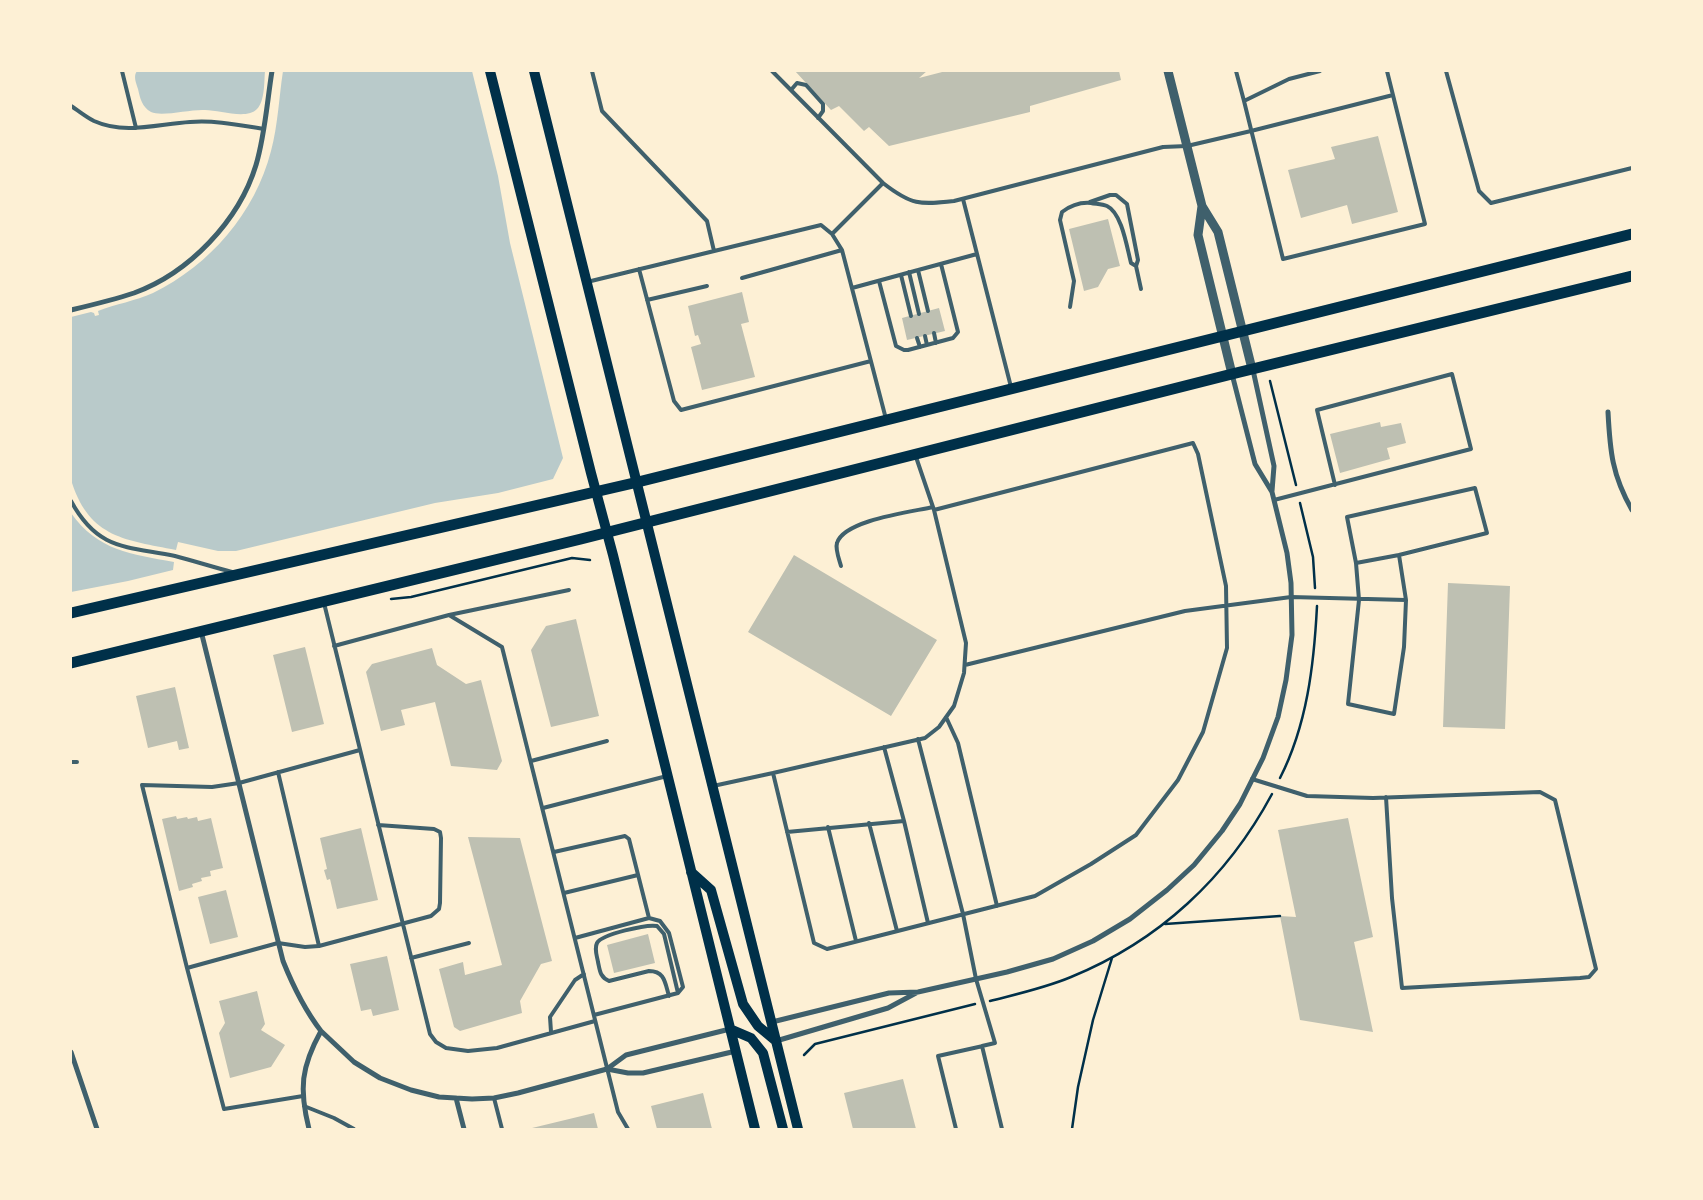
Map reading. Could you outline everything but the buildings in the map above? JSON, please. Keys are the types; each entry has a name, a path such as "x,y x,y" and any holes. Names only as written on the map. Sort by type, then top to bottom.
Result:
{"main road":[{"path":"490,71 755,1129"},
{"path":"534,71 798,1129"},
{"path":"71,613 638,482 1632,234"},
{"path":"71,663 607,533 1232,374 1632,276"},
{"path":"691,872 711,890 742,1004 758,1026 776,1041"},
{"path":"730,1029 751,1038 763,1054 783,1129"}],"street":[{"path":"71,310 135,293 164,279 194,257 216,237 232,215 247,189 256,164 264,129 272,71"},
{"path":"1168,71 1202,206 1218,232 1243,331 1274,466 1272,492"},
{"path":"771,1022 889,993 918,992 976,979 1053,959 1094,941 1130,919 1167,890 1194,865 1222,831 1240,804 1262,758 1278,717 1286,680 1292,635 1292,598 1287,553 1272,492 1255,464 1198,234 1202,206"},
{"path":"1608,412 1613,466 1621,491 1632,510"},
{"path":"201,630 282,960 294,989 312,1019 321,1031 348,1057 380,1078 411,1090 439,1097 494,1098 607,1069 626,1055 730,1029"},
{"path":"776,1041 888,1008 918,992"},
{"path":"309,1129 304,1106 302,1082 309,1053 321,1031"},
{"path":"607,1069 628,1073 643,1073 736,1051"},
{"path":"71,1053 98,1129"},
{"path":"456,1098 464,1129"}],"lane":[{"path":"122,71 136,128"},
{"path":"592,71 602,111 707,221 714,251"},
{"path":"772,71 883,183 899,196 923,204 963,199 1163,147 1187,146 1393,94"},
{"path":"1236,71 1283,259 1425,224 1387,71"},
{"path":"1244,101 1289,79 1320,71"},
{"path":"1446,71 1479,192 1491,203 1632,168"},
{"path":"790,90 797,83 806,85 823,104 823,111 818,118"},
{"path":"71,106 94,120 110,126 136,128 190,122 210,122 264,129"},
{"path":"832,234 883,183"},
{"path":"1070,306 1074,281 1060,220 1062,212 1069,207 1110,195 1116,195 1126,204 1138,260 1136,266 1141,289"},
{"path":"963,199 1012,389"},
{"path":"1086,203 1101,204 1111,209 1120,224 1131,263 1136,266"},
{"path":"588,282 820,225 832,234 842,250 886,420"},
{"path":"742,278 842,250"},
{"path":"852,288 977,254"},
{"path":"879,280 896,346 904,350 936,343 953,338 958,332 942,264"},
{"path":"639,269 674,401 681,410 871,361"},
{"path":"918,270 928,311"},
{"path":"909,272 919,314"},
{"path":"901,275 912,316"},
{"path":"647,300 707,286"},
{"path":"934,333 936,343"},
{"path":"925,336 927,345"},
{"path":"917,338 920,347"},
{"path":"1274,500 1471,449 1452,374 1317,410 1335,484"},
{"path":"773,773 814,943 827,948 1035,896 1091,864 1136,835 1178,780 1203,732 1227,648 1226,586 1198,454 1194,443 934,509 892,515 851,527 841,534 836,545 841,566"},
{"path":"712,786 926,738 939,727 954,706 964,673 966,643 934,509 916,454"},
{"path":"1356,563 1399,555 1487,533 1476,488 1347,517 1356,563 1359,600 1348,704 1394,714 1404,647 1406,600 1399,555"},
{"path":"71,501 80,516 100,536 122,547 176,557 238,574"},
{"path":"334,646 449,615 569,590"},
{"path":"965,665 1185,611 1292,598 1406,600"},
{"path":"323,601 430,1034 436,1042 446,1048 468,1051 497,1048 595,1021"},
{"path":"449,615 502,647 618,1112 628,1129"},
{"path":"946,717 958,743 997,906"},
{"path":"918,739 963,914 976,979 995,1042 938,1056 956,1129"},
{"path":"531,761 607,741"},
{"path":"884,747 928,923"},
{"path":"303,1096 224,1110 142,784 212,787 239,783 360,750"},
{"path":"71,762 77,762"},
{"path":"278,772 319,946"},
{"path":"543,808 667,776"},
{"path":"1252,779 1307,796 1386,797 1540,792 1555,800 1596,969 1589,977 1580,978 1402,988 1392,898 1386,797"},
{"path":"787,832 904,821"},
{"path":"869,823 897,931"},
{"path":"187,968 278,944 305,947 319,946 431,916 439,909 441,834 438,830 434,829 378,825"},
{"path":"828,827 856,941"},
{"path":"554,852 625,836 629,839 651,925"},
{"path":"564,893 638,875"},
{"path":"575,938 649,918 660,921 669,933 683,987 678,993 669,996 594,1015"},
{"path":"669,996 661,972 649,971 609,981 604,978 600,973 595,948 600,939 651,925 657,926 664,934 678,993"},
{"path":"410,958 469,943"},
{"path":"551,1032 550,1017 576,980 584,974"},
{"path":"983,1046 1002,1129"},
{"path":"494,1098 502,1129"},
{"path":"304,1106 334,1118 354,1129"}],"path":[{"path":"804,1056 815,1044 1028,991 1070,978 1112,958 1164,924 1202,892 1235,854 1259,818 1283,773 1299,730 1310,688 1315,645 1316,599 1313,557 1270,381"},
{"path":"1164,924 1280,916"},
{"path":"1072,1129 1078,1087 1093,1020 1112,958"}],"shaded area":[{"path":"137,71 265,71 263,96 260,106 247,114 205,110 156,113 145,108 142,102 135,80"},
{"path":"283,71 472,71 498,176 510,243 563,458 553,479 498,493 435,503 236,551 218,551 178,542 176,550 126,539 100,526 89,515 72,483 71,317 91,312 95,316 99,315 98,311 153,293 193,268 227,235 242,216 264,174 275,131"},
{"path":"71,513 92,536 104,543 130,553 174,562 173,570 71,592"}]}
